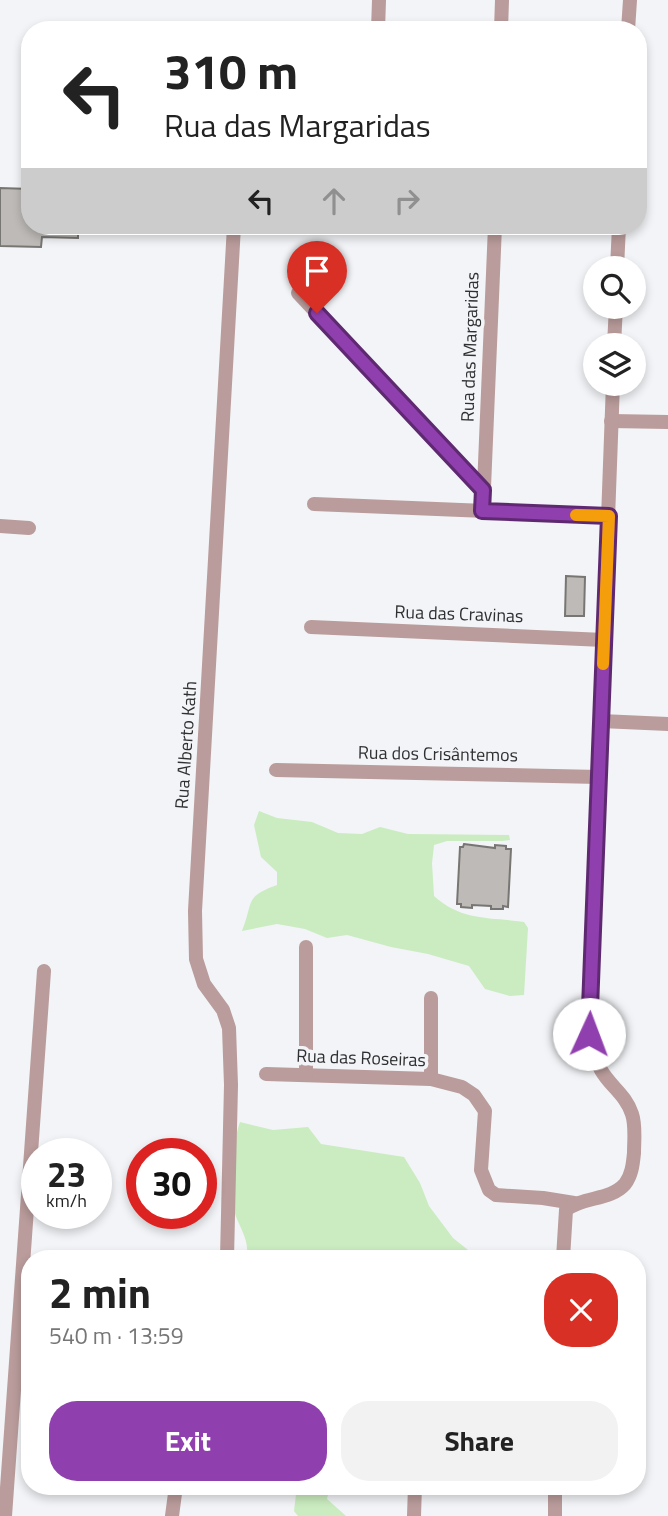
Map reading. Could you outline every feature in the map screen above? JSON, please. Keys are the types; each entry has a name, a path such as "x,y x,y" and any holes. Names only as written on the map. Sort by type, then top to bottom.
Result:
{"street":[{"path":"378,21 379,0"},
{"path":"501,21 502,0"},
{"path":"629,21 630,0"},
{"name":"Rua Alberto Kath","path":"227,1250 231,1085 229,1028 223,1010 204,984 196,959 195,911 233,235"},
{"name":"Rua das Margaridas","path":"482,511 495,235"},
{"path":"618,256 619,235"},
{"path":"298,293 483,490"},
{"path":"563,1250 566,1210 574,1203 614,1192 625,1184 633,1162 633,1117 620,1091 602,1072 593,1055 589,1034 612,396"},
{"path":"611,421 668,422"},
{"path":"314,504 609,516"},
{"path":"0,526 29,528"},
{"name":"Rua das Cravinas","path":"311,627 604,639"},
{"path":"601,721 668,724"},
{"name":"Rua dos Crisântemos","path":"276,770 599,777"},
{"path":"306,947 306,1075"},
{"path":"29,1250 44,971"},
{"path":"431,998 431,1079"},
{"name":"Rua das Roseiras","path":"266,1074 431,1079 461,1087 474,1095 485,1111 481,1170 489,1190 496,1195 574,1203"},
{"path":"5,1516 21,1358"},
{"path":"172,1516 175,1495"},
{"path":"414,1516 415,1495"},
{"path":"555,1495 555,1516"}],"green space":[{"path":"259,811 277,818 312,822 338,833 362,834 380,827 408,834 509,835 510,840 447,841 434,845 434,896 465,914 524,922 528,928 524,995 510,996 485,989 469,966 347,935 327,938 305,929 277,924 242,931 255,897 277,885 277,872 261,857 254,825"},
{"path":"240,1122 273,1130 308,1127 321,1144 404,1157 420,1183 429,1206 453,1238 468,1250 247,1250 246,1240 234,1211 231,1191"},
{"path":"296,1495 328,1495 327,1499 346,1516 298,1516 294,1511"}],"building":[{"path":"0,188 21,189 21,235 78,235 78,238 42,237 41,247 0,246"},
{"path":"566,576 585,577 584,616 565,616"},
{"path":"464,844 495,848 495,845 506,846 506,849 511,849 508,907 491,909 491,906 472,905 472,908 457,904 460,847"}],"slow traffic":[{"path":"576,515 609,516 603,664"}],"route":[{"path":"317,313 483,490 482,511 609,516 589,1034"}]}
